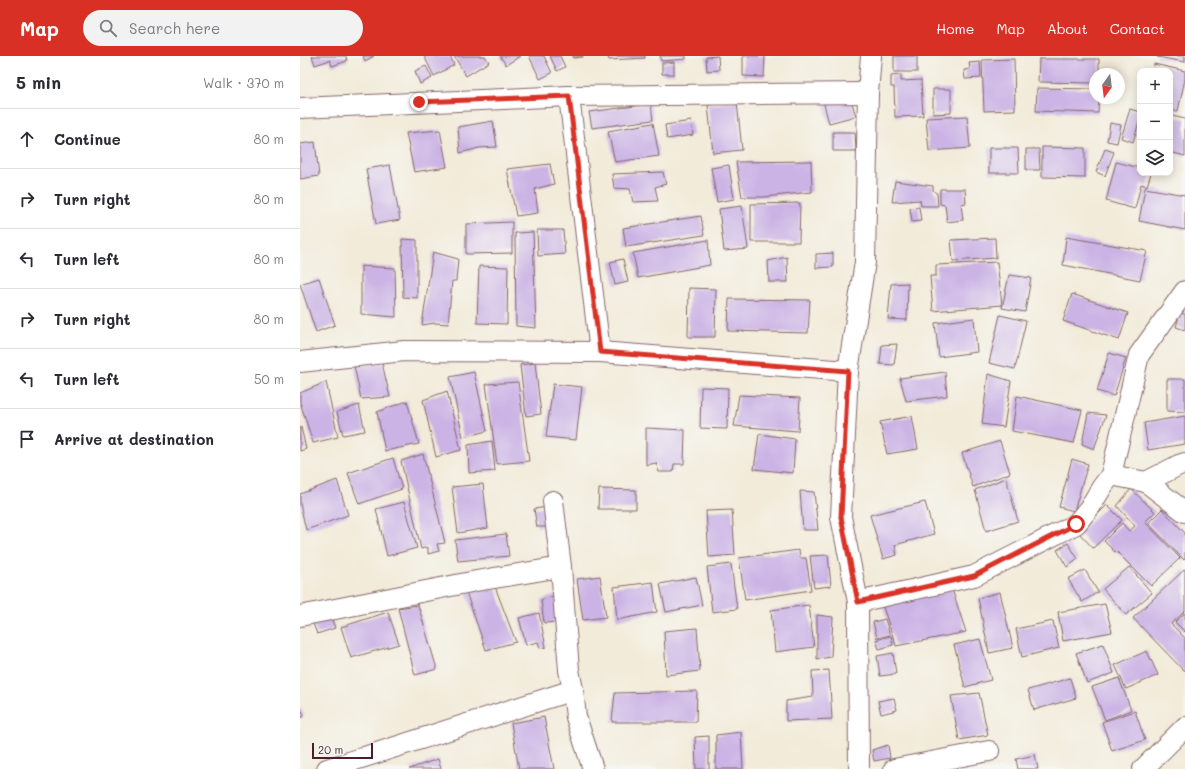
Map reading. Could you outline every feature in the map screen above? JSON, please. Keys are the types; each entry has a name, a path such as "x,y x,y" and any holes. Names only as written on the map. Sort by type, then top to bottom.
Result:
{"street":[{"path":"859,769 858,602 841,517 848,371 865,262 868,93 871,56"},
{"path":"300,108 569,96 868,93"},
{"path":"569,96 600,352"},
{"path":"858,602 974,576 1076,524 1090,507 1111,475 1139,355 1185,291"},
{"path":"300,362 404,351 600,352 848,371"},
{"path":"1146,482 1185,463"},
{"path":"1111,475 1146,482 1185,512"},
{"path":"553,501 561,567 569,670 576,717 594,769"},
{"path":"300,616 476,581 561,567"},
{"path":"327,769 573,690"},
{"path":"1143,769 1185,727"},
{"path":"894,769 989,751"}],"building":[{"path":"312,56 346,56 347,61 332,66 330,60 315,65"},
{"path":"363,56 374,56 365,61"},
{"path":"424,56 450,56 454,65 434,76"},
{"path":"454,56 485,56 489,62 466,76"},
{"path":"500,56 520,56 506,65"},
{"path":"529,56 544,56 552,73 540,79"},
{"path":"550,56 560,56 565,67 557,71"},
{"path":"573,56 583,56 583,57 573,58"},
{"path":"608,56 645,56 645,58 609,60"},
{"path":"660,56 686,56 686,59 661,61"},
{"path":"718,56 719,70 707,71 706,57"},
{"path":"743,56 765,56 764,77 743,76"},
{"path":"894,56 917,56 917,72 894,72"},
{"path":"1185,56 1185,62 1157,57"},
{"path":"1014,59 1015,110 984,111 982,60"},
{"path":"1039,59 1099,59 1099,68 1089,68 1089,83 1038,82"},
{"path":"674,62 674,74 662,74 662,63"},
{"path":"980,62 981,78 965,79 964,70 970,69 969,63"},
{"path":"1154,64 1172,68 1153,68"},
{"path":"426,66 432,78 420,84 415,71"},
{"path":"1173,68 1185,71 1185,79 1178,111 1173,110"},
{"path":"901,75 901,81 921,80 923,116 895,117 894,87 891,87 891,76"},
{"path":"1037,88 1089,89 1089,104 1099,104 1098,113 1036,111"},
{"path":"933,89 951,89 951,113 933,114"},
{"path":"850,97 856,116 829,123 824,104"},
{"path":"737,102 742,150 713,153 708,105"},
{"path":"651,104 653,120 592,128 589,112"},
{"path":"1130,109 1137,111 1137,129 1133,142 1121,138"},
{"path":"967,116 970,148 929,151 926,118"},
{"path":"1173,116 1185,119 1185,156 1173,153"},
{"path":"493,121 497,147 479,148 460,153 458,127"},
{"path":"691,121 693,135 667,139 665,125"},
{"path":"653,123 659,156 615,162 608,131"},
{"path":"1110,123 1121,125 1117,143 1107,141"},
{"path":"440,130 447,167 414,172 406,133"},
{"path":"833,132 855,132 856,151 833,151"},
{"path":"315,142 319,176 300,179 300,144"},
{"path":"1042,147 1085,148 1085,178 1042,177"},
{"path":"989,148 1018,148 1019,173 989,173"},
{"path":"1026,149 1039,149 1040,170 1026,170"},
{"path":"1105,149 1114,152 1105,176 1096,172"},
{"path":"811,161 812,192 764,197 742,197 736,162"},
{"path":"1116,162 1137,167 1137,176 1150,176 1147,186 1141,184 1135,209 1106,201"},
{"path":"550,164 554,184 535,189 538,213 516,216 507,169"},
{"path":"390,165 400,220 376,224 366,169"},
{"path":"729,165 734,199 717,202 711,168"},
{"path":"663,172 666,184 655,187 658,201 633,202 630,189 614,188 612,174"},
{"path":"895,181 933,186 933,190 937,194 938,206 921,206 920,200 892,202"},
{"path":"1145,188 1185,195 1185,230 1139,221"},
{"path":"940,189 965,189 966,203 961,204 963,220 947,222 945,205 940,204"},
{"path":"800,203 799,242 751,242 751,204"},
{"path":"742,206 748,249 724,251 719,209"},
{"path":"919,207 921,221 912,222 910,208"},
{"path":"701,216 704,235 626,247 623,228"},
{"path":"512,222 512,253 466,254 466,224"},
{"path":"537,230 563,230 565,254 538,256"},
{"path":"533,232 536,328 516,326 515,233"},
{"path":"1066,237 1147,251 1140,280 1063,265"},
{"path":"995,238 996,258 953,261 951,240"},
{"path":"402,239 417,240 417,298 403,297"},
{"path":"708,240 710,265 638,278 633,253"},
{"path":"433,252 458,259 456,281 452,281 448,324 435,323 422,325"},
{"path":"833,253 833,267 816,268 816,254"},
{"path":"787,257 788,282 769,282 768,261"},
{"path":"623,259 628,282 615,285 610,262"},
{"path":"997,262 1002,305 933,311 930,276 936,276 936,265"},
{"path":"361,266 395,268 396,317 361,314"},
{"path":"479,266 508,267 507,324 477,323"},
{"path":"1009,275 1031,278 1025,312 1002,308"},
{"path":"319,278 335,325 316,332 300,284"},
{"path":"908,283 907,320 888,319 891,284"},
{"path":"689,288 716,289 715,337 688,337"},
{"path":"1072,294 1128,313 1119,340 1063,321"},
{"path":"729,299 810,300 808,333 728,331"},
{"path":"1180,313 1185,314 1185,330 1176,327"},
{"path":"1000,315 1026,321 1015,369 989,363"},
{"path":"974,318 977,352 939,357 935,323"},
{"path":"897,344 894,365 880,364 882,345"},
{"path":"1109,353 1126,358 1114,396 1097,391"},
{"path":"382,363 390,397 361,399 354,365"},
{"path":"535,363 541,414 526,416 520,365"},
{"path":"474,372 487,431 463,437 450,377"},
{"path":"945,372 947,396 906,401 900,378"},
{"path":"988,374 1011,381 1004,427 982,424"},
{"path":"1167,379 1185,379 1185,412 1167,411"},
{"path":"326,382 338,437 313,443 300,402 300,393"},
{"path":"518,382 529,461 497,464 486,384"},
{"path":"553,384 582,387 576,440 546,437"},
{"path":"701,387 728,388 727,429 700,428"},
{"path":"447,391 461,450 436,457 423,400"},
{"path":"739,395 800,398 798,431 734,426"},
{"path":"1017,396 1082,410 1074,443 1012,431"},
{"path":"407,401 419,444 385,451 377,412"},
{"path":"359,405 365,431 343,435 337,412"},
{"path":"1088,413 1106,415 1094,449 1082,444"},
{"path":"912,416 918,449 887,454 880,422"},
{"path":"1185,416 1185,444 1148,450 1144,423"},
{"path":"301,427 306,449 300,451 300,428"},
{"path":"646,428 685,430 684,464 674,464 673,472 659,472 656,463 646,465"},
{"path":"759,434 795,439 793,473 754,469"},
{"path":"492,441 495,471 469,473 468,445"},
{"path":"1000,441 1010,473 973,487 962,453"},
{"path":"423,454 445,543 437,544 439,551 428,554 428,547 421,549 401,461"},
{"path":"393,458 402,489 359,504 348,473"},
{"path":"1072,459 1088,464 1074,511 1059,507"},
{"path":"1006,478 1018,521 986,531 975,490"},
{"path":"337,480 348,515 306,530 300,504 300,494"},
{"path":"483,484 488,528 458,533 452,487"},
{"path":"599,489 636,490 636,509 598,509"},
{"path":"1131,489 1155,512 1145,522 1180,558 1151,586 1104,541 1122,523 1129,531 1135,526 1117,506"},
{"path":"800,491 814,492 818,530 803,530"},
{"path":"404,502 417,548 387,556 376,509"},
{"path":"925,502 934,534 895,545 897,555 883,559 870,515"},
{"path":"1107,505 1122,520 1093,548 1079,533"},
{"path":"548,507 551,527 537,527 534,509"},
{"path":"1162,509 1185,533 1184,560 1148,523"},
{"path":"732,510 735,555 709,557 706,511"},
{"path":"506,534 509,556 458,561 455,540"},
{"path":"1068,543 1078,559 1067,567 1057,550"},
{"path":"799,550 800,558 806,558 811,590 745,600 739,558"},
{"path":"828,555 831,586 814,588 810,556"},
{"path":"731,564 737,609 712,612 707,567"},
{"path":"1129,567 1152,593 1126,615 1103,589"},
{"path":"1185,569 1185,611 1171,624 1185,638 1184,671 1133,618"},
{"path":"1085,570 1098,592 1082,602 1068,579"},
{"path":"600,576 606,617 583,620 577,579"},
{"path":"696,577 702,605 666,612 660,584"},
{"path":"653,582 657,612 617,620 614,587"},
{"path":"494,584 516,642 486,650 466,592"},
{"path":"952,589 966,632 896,646 883,607"},
{"path":"1000,592 1013,648 989,653 978,598"},
{"path":"556,595 560,622 544,623 541,600"},
{"path":"1105,604 1112,632 1063,641 1058,612"},
{"path":"418,605 437,669 415,675 398,608"},
{"path":"809,605 814,647 775,652 771,610"},
{"path":"329,612 335,628 317,634 311,618"},
{"path":"388,612 399,644 351,658 341,627"},
{"path":"539,613 546,647 540,648 538,642 526,645 519,618"},
{"path":"1185,613 1185,632 1175,622"},
{"path":"817,615 833,617 831,657 817,659"},
{"path":"885,619 890,635 877,638 873,622"},
{"path":"1053,621 1059,648 1022,657 1016,629"},
{"path":"697,628 700,671 666,675 664,631"},
{"path":"891,636 893,645 879,649 876,640"},
{"path":"980,639 991,680 965,687 954,645"},
{"path":"1103,644 1114,673 1087,683 1076,653"},
{"path":"1147,651 1158,675 1126,689 1115,665"},
{"path":"893,653 896,674 880,676 877,656"},
{"path":"829,670 832,719 786,721 786,701 813,697 812,671"},
{"path":"1070,678 1076,698 1034,710 1028,690"},
{"path":"1119,678 1131,710 1105,720 1092,687"},
{"path":"697,691 696,722 612,722 615,693"},
{"path":"979,693 988,735 959,740 951,696"},
{"path":"894,698 897,710 881,714 878,701"},
{"path":"300,706 304,716 300,718"},
{"path":"1135,711 1145,740 1112,751 1102,722"},
{"path":"544,717 554,769 519,769 511,723"},
{"path":"741,732 743,769 716,769 716,735"},
{"path":"709,736 709,769 696,769 695,737"},
{"path":"888,745 890,758 874,761 872,750"},
{"path":"1035,755 1038,769 1018,769 1016,759"},
{"path":"438,759 441,769 409,769"}],"route":[{"path":"419,102 569,96 600,352 848,371 841,517 858,602 974,576 1076,524"}]}
